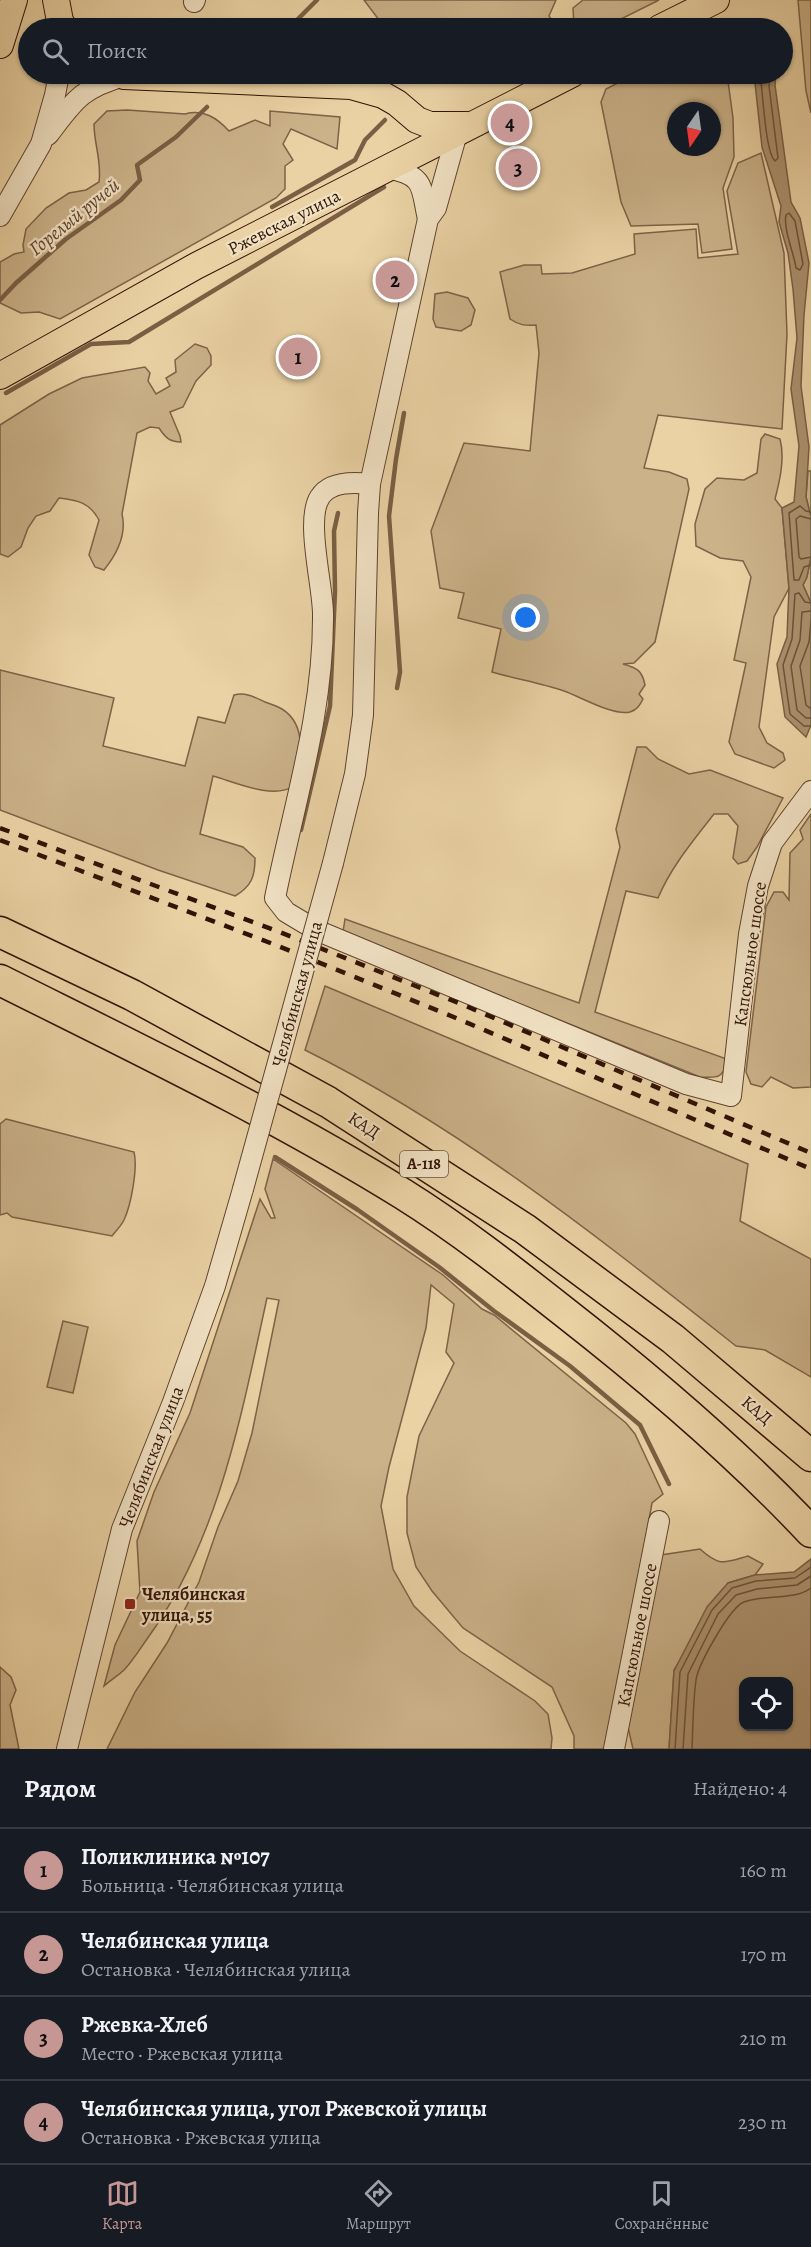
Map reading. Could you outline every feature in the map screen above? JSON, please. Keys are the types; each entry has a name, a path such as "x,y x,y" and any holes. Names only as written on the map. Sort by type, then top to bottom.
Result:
{"highway":[{"name":"КАД","path":"0,932 132,995 328,1102 525,1229 673,1340 811,1456"},
{"name":"А-118","path":"0,980 267,1114 405,1195 498,1260 646,1376 779,1498 811,1532"}],"main road":[{"path":"0,45 14,0"},
{"path":"680,18 716,0"},
{"path":"309,84 351,86 383,95 397,103 417,120 430,125 464,129"},
{"name":"Ржевская улица","path":"0,376 196,266 552,84"}],"street":[{"path":"40,144 57,84"},
{"path":"0,216 40,144 73,101 100,84"},
{"name":"Челябинская улица","path":"428,219 436,208 464,129"},
{"name":"Челябинская улица","path":"67,1749 122,1528 173,1402 215,1287 333,863 355,774 363,715 370,484 428,219 423,189 404,171 389,169"},
{"name":"Капсюльное шоссе","path":"370,484 353,482 329,488 320,496 313,522 322,587 323,615 318,692 312,738 275,898 286,912 316,930 686,1084 731,1096 749,934 758,886 772,843 811,791"},
{"name":"Капсюльное шоссе","path":"614,1749 658,1521"}],"shaded area":[{"path":"364,0 556,0 549,16 550,18 378,18"},
{"path":"583,0 659,0 623,18 574,18 573,8"},
{"path":"798,0 811,0 811,113 806,91"},
{"path":"616,84 728,84 733,118 734,157 723,188 732,249 702,253 698,224 631,226 621,202 601,102 606,89"},
{"path":"107,111 204,114 220,122 229,131 255,120 270,126 270,111 340,117 337,149 291,129 283,144 293,160 285,166 285,189 276,198 60,319 39,312 21,313 0,303 0,262 14,254 24,252 26,229 46,208 69,193 86,190 99,182 94,124"},
{"path":"761,153 784,253 787,334 782,429 658,415 644,468 669,472 687,479 689,489 655,642 634,663 623,664 635,668 642,676 645,685 639,694 642,701 630,712 615,711 555,688 492,672 501,629 458,618 464,593 440,588 431,531 464,443 530,451 539,353 536,325 522,325 510,319 500,272 524,265 541,265 542,274 572,273 635,254 634,234 696,229 698,258 738,254 727,191 738,163"},
{"path":"447,292 468,298 475,310 471,325 461,331 436,327 433,319 435,294"},
{"path":"195,344 207,348 211,356 211,365 196,381 183,407 170,412 181,442 168,438 159,428 150,427 137,433 122,514 122,537 117,551 104,570 95,567 89,555 99,520 87,506 78,501 66,499 59,498 50,511 36,516 28,528 21,547 8,557 0,554 0,425 49,394 82,378 145,367 150,373 148,381 156,394 170,386 166,378 176,372 175,360"},
{"path":"765,434 780,439 781,469 775,499 782,508 789,588 774,617 759,727 767,743 783,753 785,760 774,768 735,754 729,742 746,663 734,660 751,577 743,561 720,558 696,546 695,524 705,489 717,478 744,480 757,473 761,439"},
{"path":"808,471 811,471 811,517 806,497"},
{"path":"811,556 811,603 803,585"},
{"path":"0,670 114,698 103,746 185,766 198,717 225,723 234,695 254,697 280,708 291,716 296,725 300,745 294,786 285,790 265,791 213,776 200,834 243,847 255,858 253,875 249,884 235,896 158,870 0,810"},
{"path":"637,747 646,747 658,759 689,774 710,770 783,798 747,861 738,864 733,858 738,826 728,814 714,814 676,865 658,898 626,891 595,1012 724,1058 727,1064 720,1075 700,1077 343,932 345,919 579,1003 620,847 616,829"},
{"path":"811,814 811,1087 793,1088 771,1077 762,1087 751,1084 746,1072 766,907 774,892 783,892 789,900 790,853 803,839 800,830"},
{"path":"325,986 748,1164 740,1221 811,1259 811,1377 765,1350 736,1346 581,1225 474,1149 363,1081 305,1050"},
{"path":"6,1119 134,1152 133,1186 127,1213 112,1236 12,1217 7,1213 0,1215 0,1124"},
{"path":"273,1159 443,1275 482,1309 494,1315 626,1423 635,1434 663,1494 652,1503 608,1749 574,1749 574,1736 552,1687 463,1628 432,1591 416,1567 407,1533 407,1497 419,1436 454,1363 446,1352 454,1304 431,1285 426,1328 389,1467 381,1506 393,1569 414,1606 460,1651 535,1701 548,1714 552,1738 551,1749 107,1749 135,1692 167,1643 199,1582 218,1527 238,1481 252,1433 279,1300 267,1298 237,1432 210,1519 172,1601 125,1669 104,1686 115,1645 140,1592 137,1541 154,1492 190,1413 260,1199 271,1218 275,1218 265,1189"},
{"path":"63,1321 88,1327 73,1393 47,1387"},
{"path":"700,1549 713,1559 722,1562 748,1556 763,1564 755,1575 728,1583 674,1670 669,1749 633,1749 627,1723 661,1555"},
{"path":"0,1667 11,1677 16,1690 10,1705 19,1749 0,1749"}],"water":[{"path":"755,84 775,84 791,202 800,218 809,263 801,386 809,447 806,497 811,517 811,556 803,585 811,603 811,725 806,737 785,717 777,664 787,637 789,588 782,508 794,502 799,446 791,389 797,338 788,253 779,222 781,206 762,147"},
{"path":"811,1559 811,1749 669,1749 674,1671 707,1607 728,1583 755,1575 794,1572"}],"waterway":[{"name":"Горелый ручей","path":"299,18 317,0"},
{"name":"Горелый ручей","path":"0,300 66,239 121,200 140,180 137,165 176,137 207,107"},
{"path":"272,207 355,160 365,140 385,120"},
{"path":"6,393 91,344 129,342 384,187"},
{"path":"397,688 400,672 389,516 404,413"},
{"path":"301,830 330,706 335,591 334,531 338,513"},
{"path":"275,1157 358,1210 439,1267 494,1311 570,1366 640,1425 669,1484"}],"railway":[{"path":"0,828 277,931 461,1004 811,1153"},
{"path":"0,840 273,944 456,1018 811,1169"}],"place":[{"name":"Челябинская улица, угол Ржевской улицы","path":"510,123"},
{"name":"Ржевка-Хлеб","path":"518,168"},
{"name":"Челябинская улица","path":"395,280"},
{"name":"Поликлиника №107","path":"298,357"},
{"name":"Челябинская улица, 55","path":"130,1604"}]}
